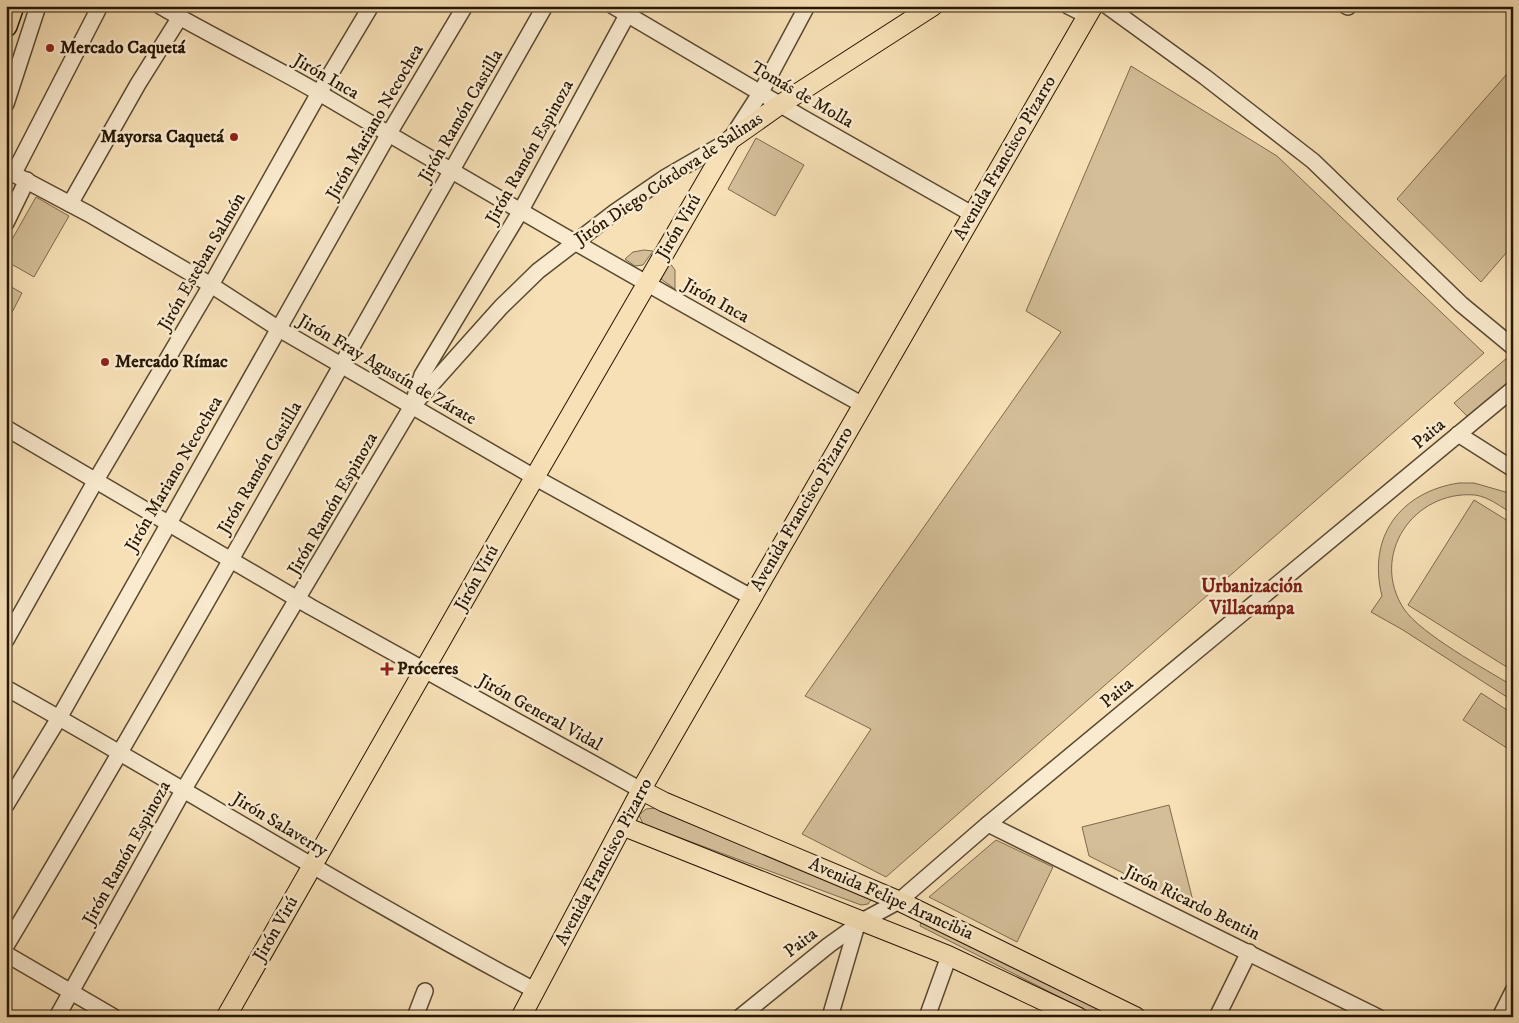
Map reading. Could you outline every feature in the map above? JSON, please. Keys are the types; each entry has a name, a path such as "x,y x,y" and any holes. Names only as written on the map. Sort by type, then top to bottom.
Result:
{"highway":[{"path":"6,26 13,6"}],"main road":[{"name":"Jirón Diego Córdova de Salinas","path":"730,140 781,104 933,6"},
{"name":"Avenida Francisco Pizarro","path":"521,1017 536,992 641,790 1090,11"},
{"name":"Jirón Virú","path":"226,1017 534,477 730,140"},
{"name":"Avenida Felipe Arancibia","path":"641,790 664,802 899,901 1136,1017"},
{"name":"Avenida Felipe Arancibia","path":"622,826 949,956 1053,1010 1078,1017"}],"street":[{"path":"6,104 38,6"},
{"path":"6,223 16,175 100,6"},
{"name":"Jirón Inca","path":"160,6 319,93 388,135 452,169 520,212 863,405"},
{"name":"Jirón Esteban Salmón","path":"6,640 96,480 211,285 319,93 371,6"},
{"name":"Jirón Mariano Necochea","path":"6,805 59,718 388,135 464,6"},
{"name":"Jirón Ramón Castilla","path":"6,946 122,752 230,558 545,6"},
{"name":"Tomás de Molla","path":"613,6 630,10 781,104 972,214"},
{"path":"730,140 761,92 807,6"},
{"path":"1068,6 1090,11"},
{"path":"1107,6 1205,76 1306,155 1455,298 1513,347"},
{"name":"Jirón Ramón Espinoza","path":"57,1017 184,789 299,599 412,406 422,376 520,212 630,10"},
{"path":"70,204 138,84 180,17"},
{"name":"Jirón Diego Córdova de Salinas","path":"412,406 518,289 575,242 666,177 730,140"},
{"name":"Jirón Fray Agustín de Zárate","path":"16,175 211,285 278,329 342,364 534,477 751,597"},
{"name":"Paita","path":"740,1017 861,922 899,901 988,824 1513,389"},
{"name":"Jirón General Vidal","path":"6,428 169,521 299,599 641,790"},
{"path":"1458,434 1513,470"},
{"name":"Jirón Salaverry","path":"6,688 122,752 312,866 536,992"},
{"name":"Jirón Ricardo Bentin","path":"988,824 1378,1017"},
{"path":"830,1017 861,922"},
{"path":"1217,1017 1249,952"},
{"path":"6,954 114,1017"},
{"path":"927,1017 949,956"},
{"path":"415,1017 425,990"},
{"path":"1500,1017 1513,990"}],"shaded area":[{"path":"1131,66 1277,156 1484,353 886,877 802,834 871,729 805,696 1061,332 1026,311"},
{"path":"1513,67 1513,245 1481,282 1397,199"},
{"path":"756,138 804,165 775,216 728,189"},
{"path":"36,197 69,216 34,277 6,261 6,250"},
{"path":"653,251 643,265 635,266 625,259 633,252"},
{"path":"669,262 675,270 675,289 661,279"},
{"path":"6,284 22,293 6,324"},
{"path":"1508,357 1513,363 1513,383 1469,418 1454,403"},
{"path":"1459,483 1474,483 1509,493 1513,496 1513,514 1490,500 1475,495 1453,496 1433,503 1416,515 1403,530 1395,548 1392,568 1394,589 1404,609 1424,629 1454,650 1513,686 1513,701 1403,630 1371,612 1382,596 1379,555 1384,537 1393,521 1405,507 1420,496 1438,488"},
{"path":"1474,500 1513,524 1513,671 1408,605"},
{"path":"1481,693 1513,714 1513,746 1510,750 1463,720"},
{"path":"1169,805 1195,909 1089,856 1082,827"},
{"path":"656,808 873,897 868,904 861,905 643,824 639,815 646,809"},
{"path":"996,840 1053,867 1017,942 929,897"},
{"path":"921,922 1120,1017 1099,1017 920,926"}],"place":[{"name":"Mercado Caquetá","path":"50,48"},
{"name":"Mayorsa Caquetá","path":"234,137"},
{"name":"Mercado Rímac","path":"105,362"},
{"name":"Próceres","path":"387,669"}],"district":[{"name":"Urbanización Villacampa","path":"1252,597"}]}
